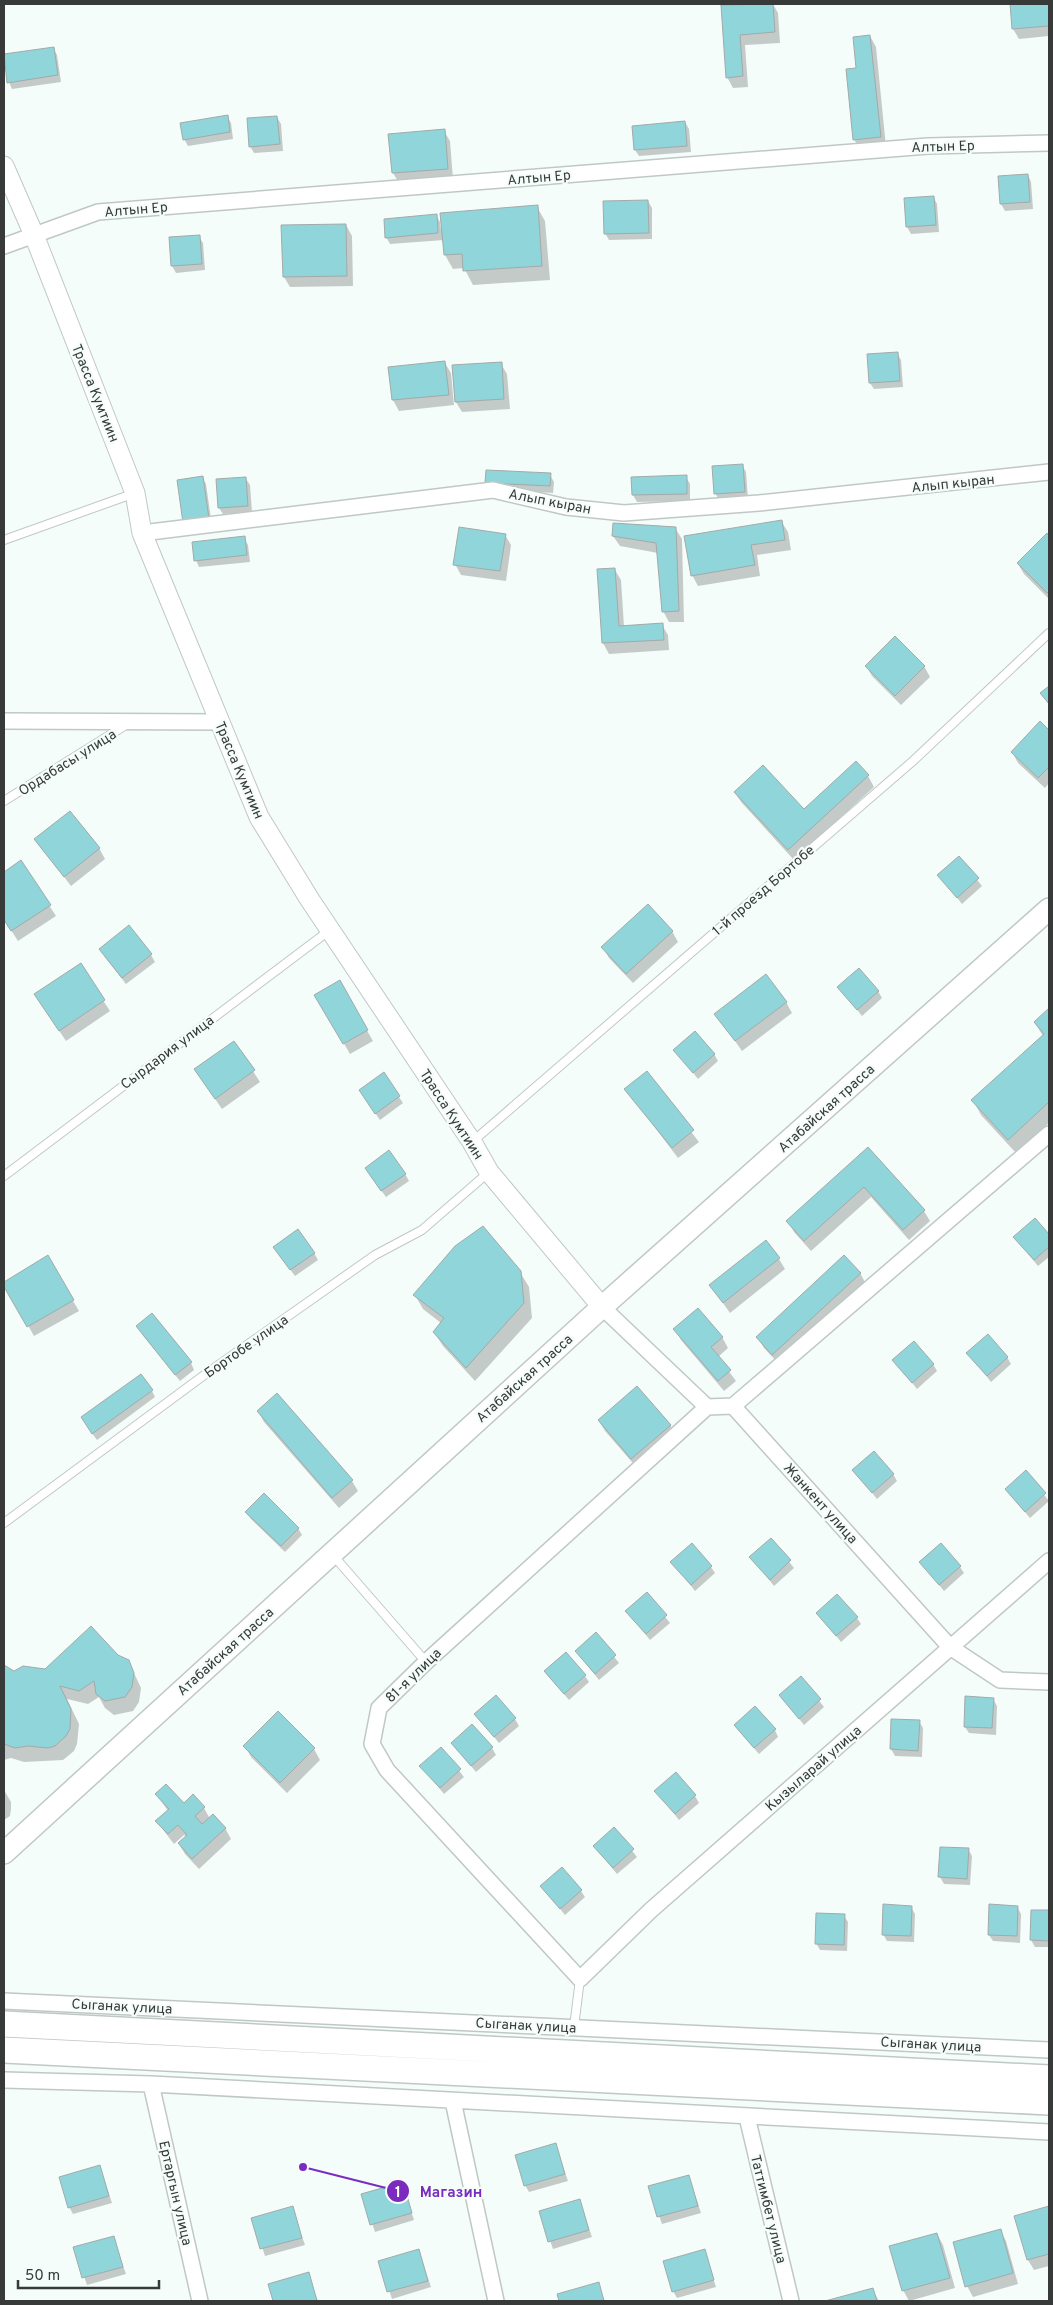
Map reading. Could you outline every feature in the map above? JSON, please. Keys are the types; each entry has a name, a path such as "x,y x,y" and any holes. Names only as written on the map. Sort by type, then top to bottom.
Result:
{"highway":[{"path":"4,2024 1049,2078"},
{"path":"4,2050 1049,2102"}],"main road":[{"name":"Атабайская трасса","path":"4,1853 602,1307 1049,908"}],"street":[{"name":"Алтын Ер","path":"4,246 98,212 928,146 1049,143"},
{"name":"Трасса Кумтиин","path":"4,166 34,235 135,493 142,533 259,817 472,1142 489,1172 602,1307"},
{"name":"Алып кыран","path":"142,533 493,490 566,507 624,513 768,502 1049,472"},
{"path":"4,721 220,722"},
{"path":"602,1307 707,1407 733,1406 1049,1134"},
{"name":"Жанкент улица","path":"733,1406 950,1647 1000,1680 1049,1682"},
{"name":"81-я улица","path":"580,1979 387,1770 372,1744 379,1708 426,1662 707,1407"},
{"name":"Кызыларай улица","path":"580,1979 651,1910 1049,1561"},
{"name":"Сыганак улица","path":"4,2000 1049,2050"},
{"path":"4,2080 151,2084 1049,2132"},
{"name":"Ертаргын улица","path":"151,2084 200,2301"},
{"path":"454,2101 465,2164 496,2301"},
{"name":"Таттимбет улица","path":"747,2117 791,2301"}],"lane":[{"path":"4,540 135,493"},
{"name":"1-й проезд Бортобе","path":"472,1142 913,761 1049,633"},
{"name":"Ордабасы улица","path":"4,801 130,722"},
{"name":"Сырдария улица","path":"4,1176 331,929"},
{"name":"Бортобе улица","path":"4,1524 207,1374 375,1255 422,1230 489,1172"},
{"path":"331,1554 426,1662"},
{"path":"574,2027 580,1979"}],"building":[{"path":"773,4 775,32 740,35 743,76 726,78 721,5"},
{"path":"1010,4 1049,4 1049,26 1012,29"},
{"path":"870,35 881,137 853,140 846,69 856,68 853,37"},
{"path":"54,47 58,75 7,83 4,54"},
{"path":"228,115 230,132 183,140 180,123"},
{"path":"277,116 280,144 249,147 247,118"},
{"path":"685,121 687,146 634,150 632,126"},
{"path":"445,129 448,169 392,173 388,134"},
{"path":"1028,174 1030,202 1000,204 998,176"},
{"path":"934,196 936,225 906,227 904,198"},
{"path":"648,200 649,233 604,234 603,201"},
{"path":"538,205 542,266 463,271 462,254 444,255 440,213"},
{"path":"437,214 438,233 385,238 384,219"},
{"path":"346,224 347,276 283,277 281,225"},
{"path":"200,235 202,264 171,266 169,237"},
{"path":"898,352 900,381 869,383 867,354"},
{"path":"445,361 449,395 392,400 388,367"},
{"path":"502,362 504,399 455,402 452,365"},
{"path":"743,464 745,492 714,494 712,466"},
{"path":"486,470 551,473 550,486 485,483"},
{"path":"687,475 687,494 632,495 631,477"},
{"path":"203,476 209,519 183,523 177,480"},
{"path":"246,477 248,506 218,508 216,479"},
{"path":"782,520 785,540 751,545 755,565 691,576 684,536"},
{"path":"613,523 676,527 679,611 662,612 656,543 612,536"},
{"path":"459,527 506,534 500,571 453,565"},
{"path":"1047,533 1049,536 1049,591 1047,593 1017,563"},
{"path":"245,536 247,555 194,561 192,542"},
{"path":"615,568 619,626 663,623 664,640 602,643 597,569"},
{"path":"895,636 925,666 895,696 865,666"},
{"path":"1049,686 1049,704 1040,693"},
{"path":"1040,721 1049,730 1049,767 1038,778 1011,752"},
{"path":"856,761 869,775 788,850 734,792 763,765 804,809"},
{"path":"70,811 100,848 64,877 34,839"},
{"path":"959,856 979,878 957,898 937,875"},
{"path":"21,860 51,905 11,931 4,920 4,872"},
{"path":"648,904 673,931 626,974 601,947"},
{"path":"129,925 152,954 122,978 99,949"},
{"path":"81,963 105,1000 59,1031 34,994"},
{"path":"859,968 879,991 857,1010 837,987"},
{"path":"766,974 787,1002 735,1041 714,1014"},
{"path":"340,980 368,1030 343,1044 314,995"},
{"path":"1049,1008 1049,1102 1008,1140 971,1100 1044,1034 1034,1022"},
{"path":"695,1031 715,1054 693,1073 673,1050"},
{"path":"234,1041 255,1070 215,1099 194,1069"},
{"path":"647,1071 694,1130 672,1148 624,1089"},
{"path":"384,1072 400,1096 375,1114 359,1090"},
{"path":"868,1147 925,1210 903,1230 864,1187 804,1241 786,1221"},
{"path":"389,1150 406,1174 381,1191 365,1168"},
{"path":"1035,1218 1049,1234 1049,1247 1034,1260 1013,1237"},
{"path":"483,1226 521,1271 524,1303 466,1368 433,1332 444,1318 413,1295 455,1246"},
{"path":"298,1229 315,1253 290,1270 273,1247"},
{"path":"766,1240 780,1258 723,1303 709,1285"},
{"path":"48,1255 74,1300 27,1327 4,1287 4,1282"},
{"path":"844,1255 861,1273 772,1355 756,1337"},
{"path":"698,1308 723,1337 711,1347 731,1370 718,1381 673,1329"},
{"path":"152,1313 192,1362 175,1375 136,1326"},
{"path":"988,1334 1008,1357 987,1376 966,1353"},
{"path":"914,1341 934,1364 912,1383 892,1360"},
{"path":"141,1374 153,1390 92,1434 81,1417"},
{"path":"637,1386 671,1425 631,1459 598,1420"},
{"path":"277,1393 353,1480 332,1498 257,1411"},
{"path":"874,1451 894,1474 872,1493 852,1470"},
{"path":"1026,1470 1046,1493 1025,1512 1005,1489"},
{"path":"264,1493 299,1528 281,1546 245,1512"},
{"path":"771,1538 791,1560 770,1580 749,1557"},
{"path":"692,1543 712,1566 691,1585 670,1562"},
{"path":"941,1543 961,1566 939,1585 919,1562"},
{"path":"647,1592 667,1615 646,1634 625,1611"},
{"path":"837,1594 858,1617 836,1636 816,1613"},
{"path":"91,1626 118,1655 129,1660 134,1673 132,1687 125,1697 105,1701 96,1694 94,1681 79,1691 60,1686 71,1709 70,1729 66,1736 55,1746 48,1748 28,1746 15,1748 4,1744 4,1665 14,1671 23,1666 45,1669"},
{"path":"596,1632 616,1655 595,1674 575,1651"},
{"path":"566,1652 586,1675 564,1694 544,1671"},
{"path":"801,1676 821,1699 799,1719 779,1695"},
{"path":"496,1695 516,1718 494,1737 474,1714"},
{"path":"965,1696 994,1698 992,1728 964,1727"},
{"path":"755,1706 776,1729 754,1748 734,1725"},
{"path":"278,1711 315,1748 280,1783 243,1746"},
{"path":"891,1719 920,1720 918,1751 890,1749"},
{"path":"472,1724 493,1747 471,1766 451,1743"},
{"path":"441,1747 461,1769 440,1788 419,1766"},
{"path":"676,1772 696,1795 675,1814 654,1791"},
{"path":"166,1784 184,1803 193,1794 205,1807 195,1816 202,1824 213,1814 226,1828 192,1859 178,1843 187,1835 178,1825 168,1834 155,1821 169,1809 155,1794"},
{"path":"614,1827 634,1849 613,1868 593,1846"},
{"path":"940,1847 969,1848 967,1879 938,1877"},
{"path":"562,1867 582,1890 560,1909 540,1886"},
{"path":"883,1904 912,1906 911,1936 882,1935"},
{"path":"989,1904 1018,1906 1017,1936 988,1935"},
{"path":"1031,1910 1049,1910 1049,1941 1030,1940"},
{"path":"816,1913 845,1914 844,1945 815,1944"},
{"path":"556,2143 565,2174 524,2186 515,2155"},
{"path":"100,2165 109,2196 68,2208 59,2177"},
{"path":"689,2175 698,2206 657,2217 648,2186"},
{"path":"403,2182 412,2213 370,2225 361,2194"},
{"path":"580,2199 589,2230 548,2242 539,2211"},
{"path":"293,2206 302,2238 260,2249 251,2218"},
{"path":"1049,2206 1049,2254 1027,2260 1014,2216"},
{"path":"1001,2229 1013,2273 965,2287 953,2242"},
{"path":"937,2233 950,2278 902,2291 889,2246"},
{"path":"114,2236 123,2267 82,2278 73,2247"},
{"path":"419,2249 428,2281 387,2292 378,2261"},
{"path":"705,2249 714,2280 672,2292 663,2261"},
{"path":"309,2272 317,2301 273,2301 268,2284"},
{"path":"599,2282 604,2301 559,2301 557,2294"},
{"path":"873,2288 877,2301 825,2301"}],"place":[{"name":"Магазин","path":"303,2167"}]}
